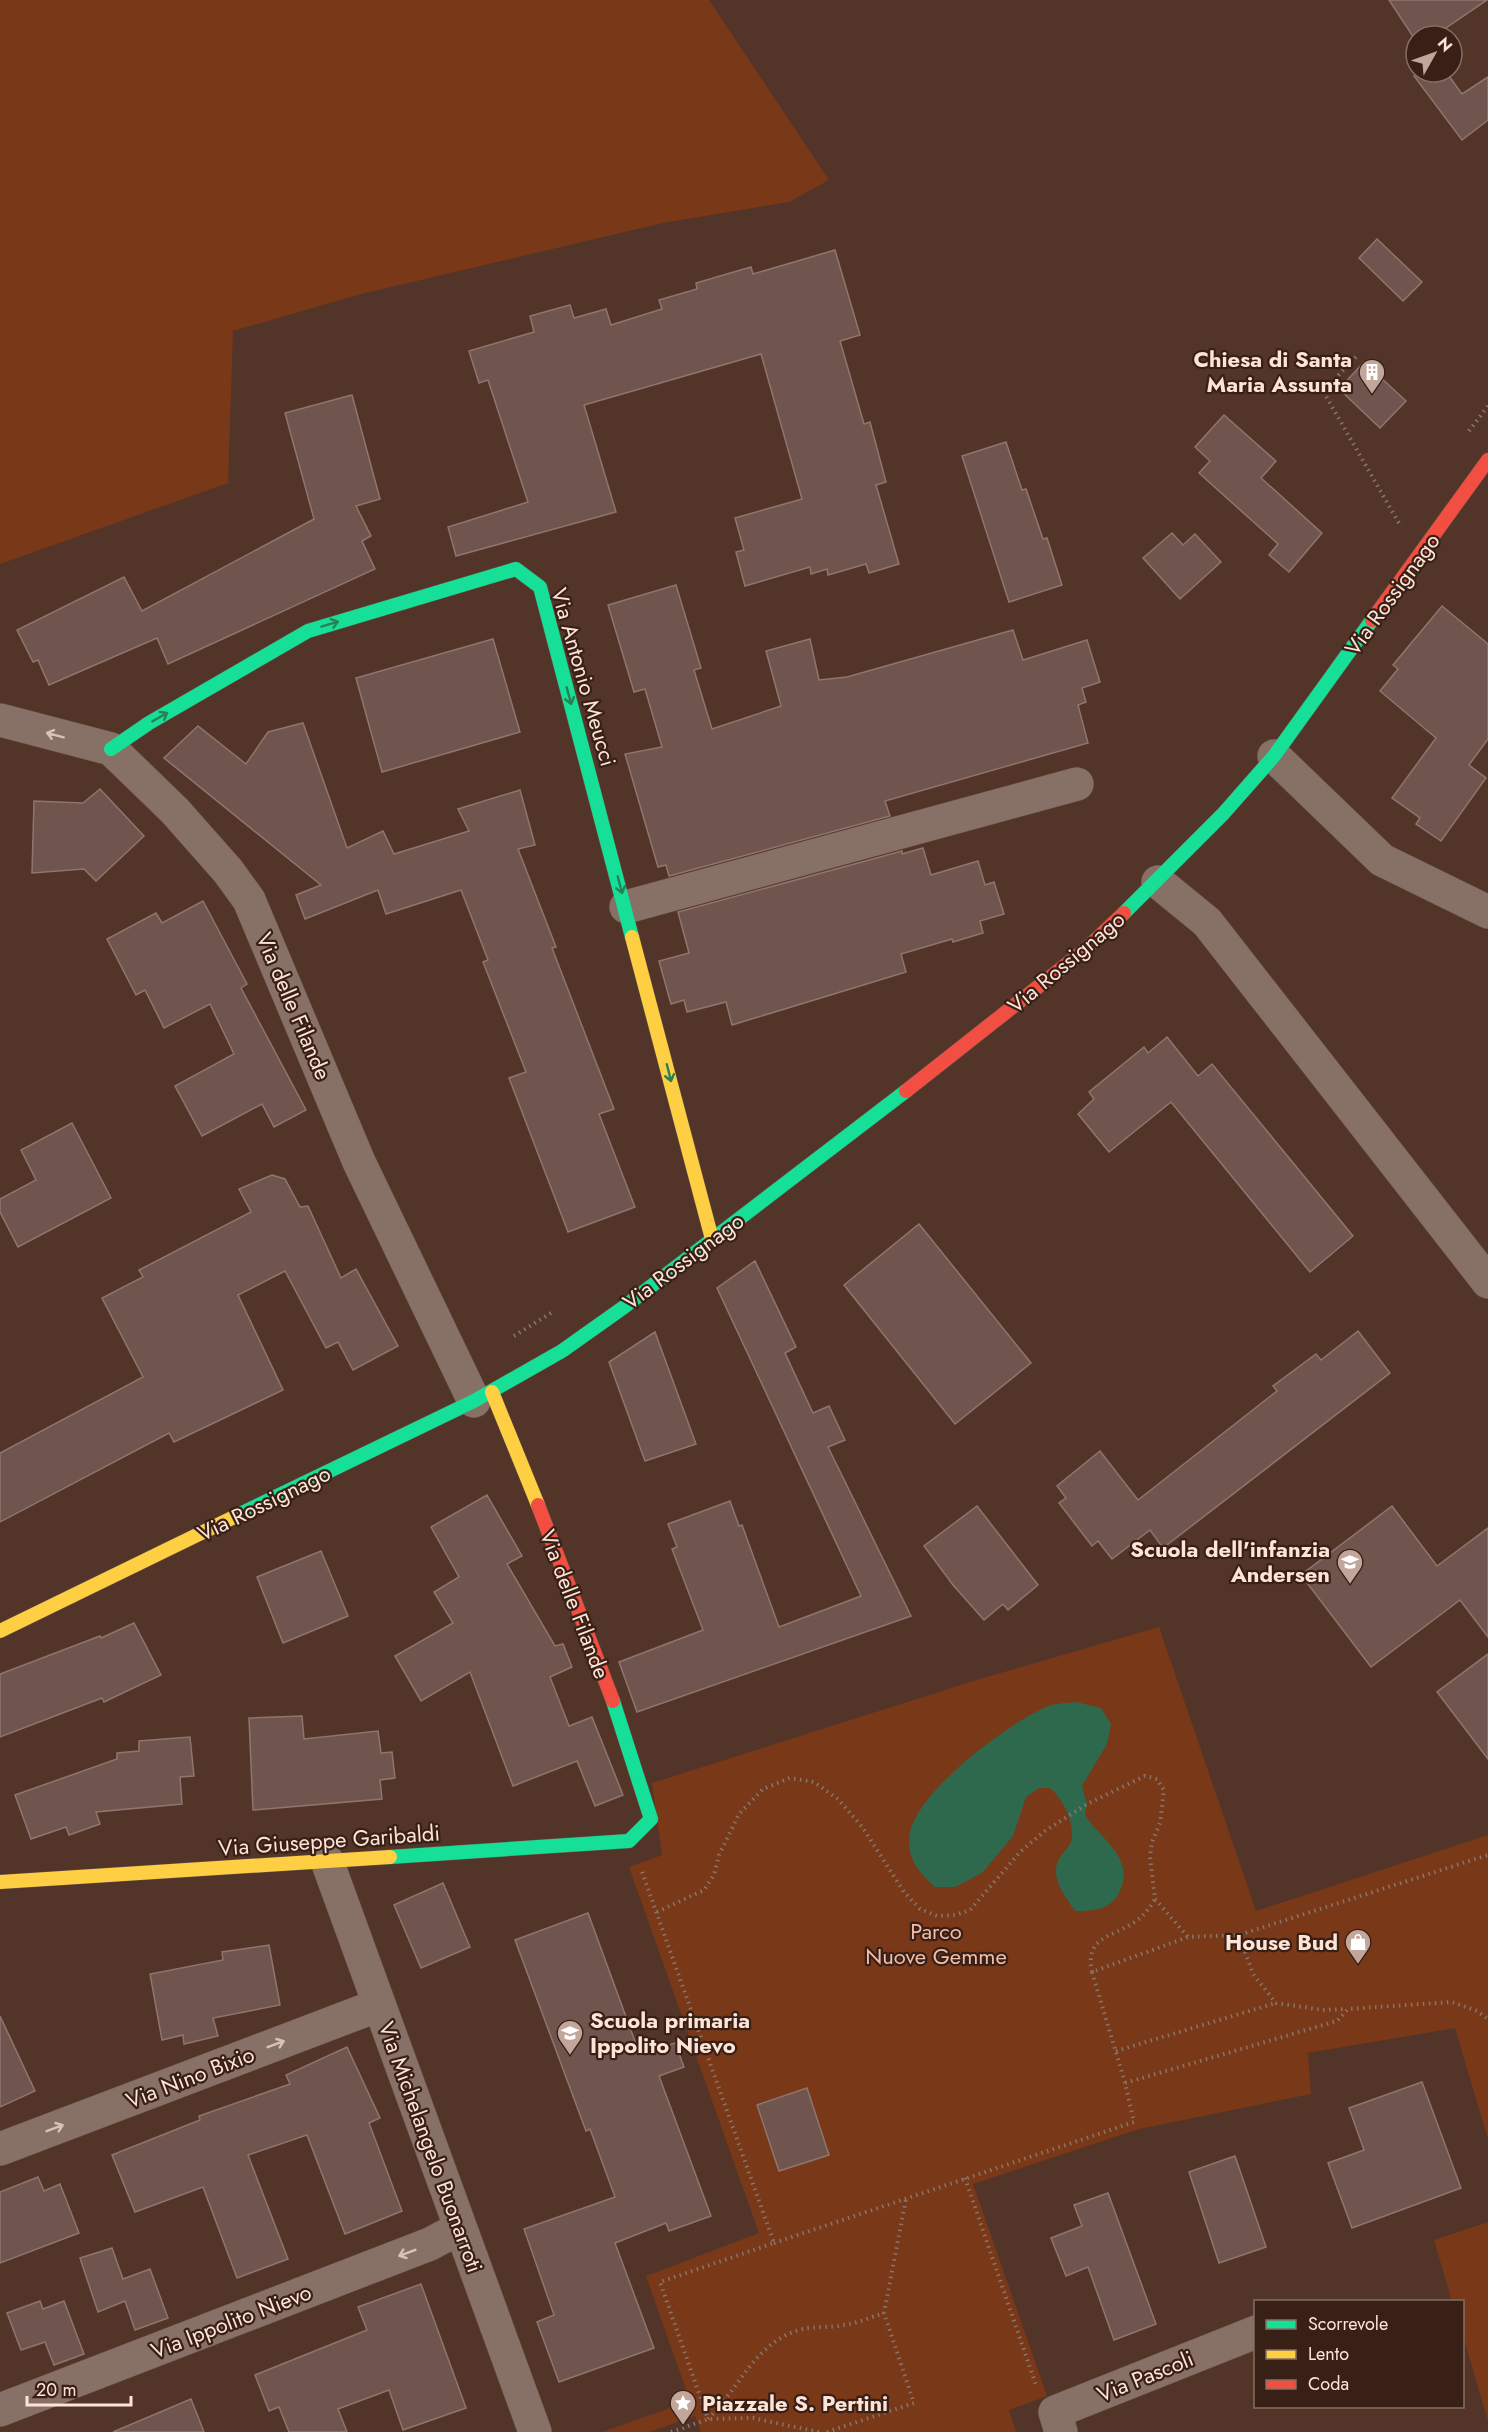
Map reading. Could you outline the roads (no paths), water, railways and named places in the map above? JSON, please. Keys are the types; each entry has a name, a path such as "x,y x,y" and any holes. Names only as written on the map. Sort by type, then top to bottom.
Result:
{"street":[{"name":"Via Rossignago","path":"0,1630 483,1397 593,1329 1068,964 1158,882 1274,756 1488,460"},
{"name":"Via Antonio Meucci","path":"111,749 149,723 308,631 516,569 540,587 712,1239"},
{"name":"Via delle Filande","path":"0,720 111,749 175,811 228,871 249,900 359,1162 483,1397 586,1631 637,1769 651,1819 629,1841"},
{"path":"1274,756 1382,860 1488,912"},
{"path":"626,907 1077,784"},
{"path":"1158,882 1207,922 1488,1282"},
{"name":"Via Giuseppe Garibaldi","path":"0,1882 629,1841"},
{"name":"Via Michelangelo Buonarroti","path":"327,1862 534,2432"},
{"name":"Via Nino Bixio","path":"0,2149 379,2005"},
{"name":"Via Ippolito Nievo","path":"0,2410 430,2244 460,2228"},
{"name":"Via Pascoli","path":"1061,2432 1054,2412 1254,2333"}],"place":[{"name":"Chiesa di Santa Maria Assunta","path":"1372,395"},
{"name":"Scuola dell'infanzia Andersen","path":"1350,1585"},
{"name":"House Bud","path":"1358,1965"},
{"name":"Scuola primaria Ippolito Nievo","path":"570,2056"},
{"name":"Piazzale S. Pertini","path":"683,2426"}],"park label":[{"name":"Parco Nuove Gemme","path":"936,1944"}]}
